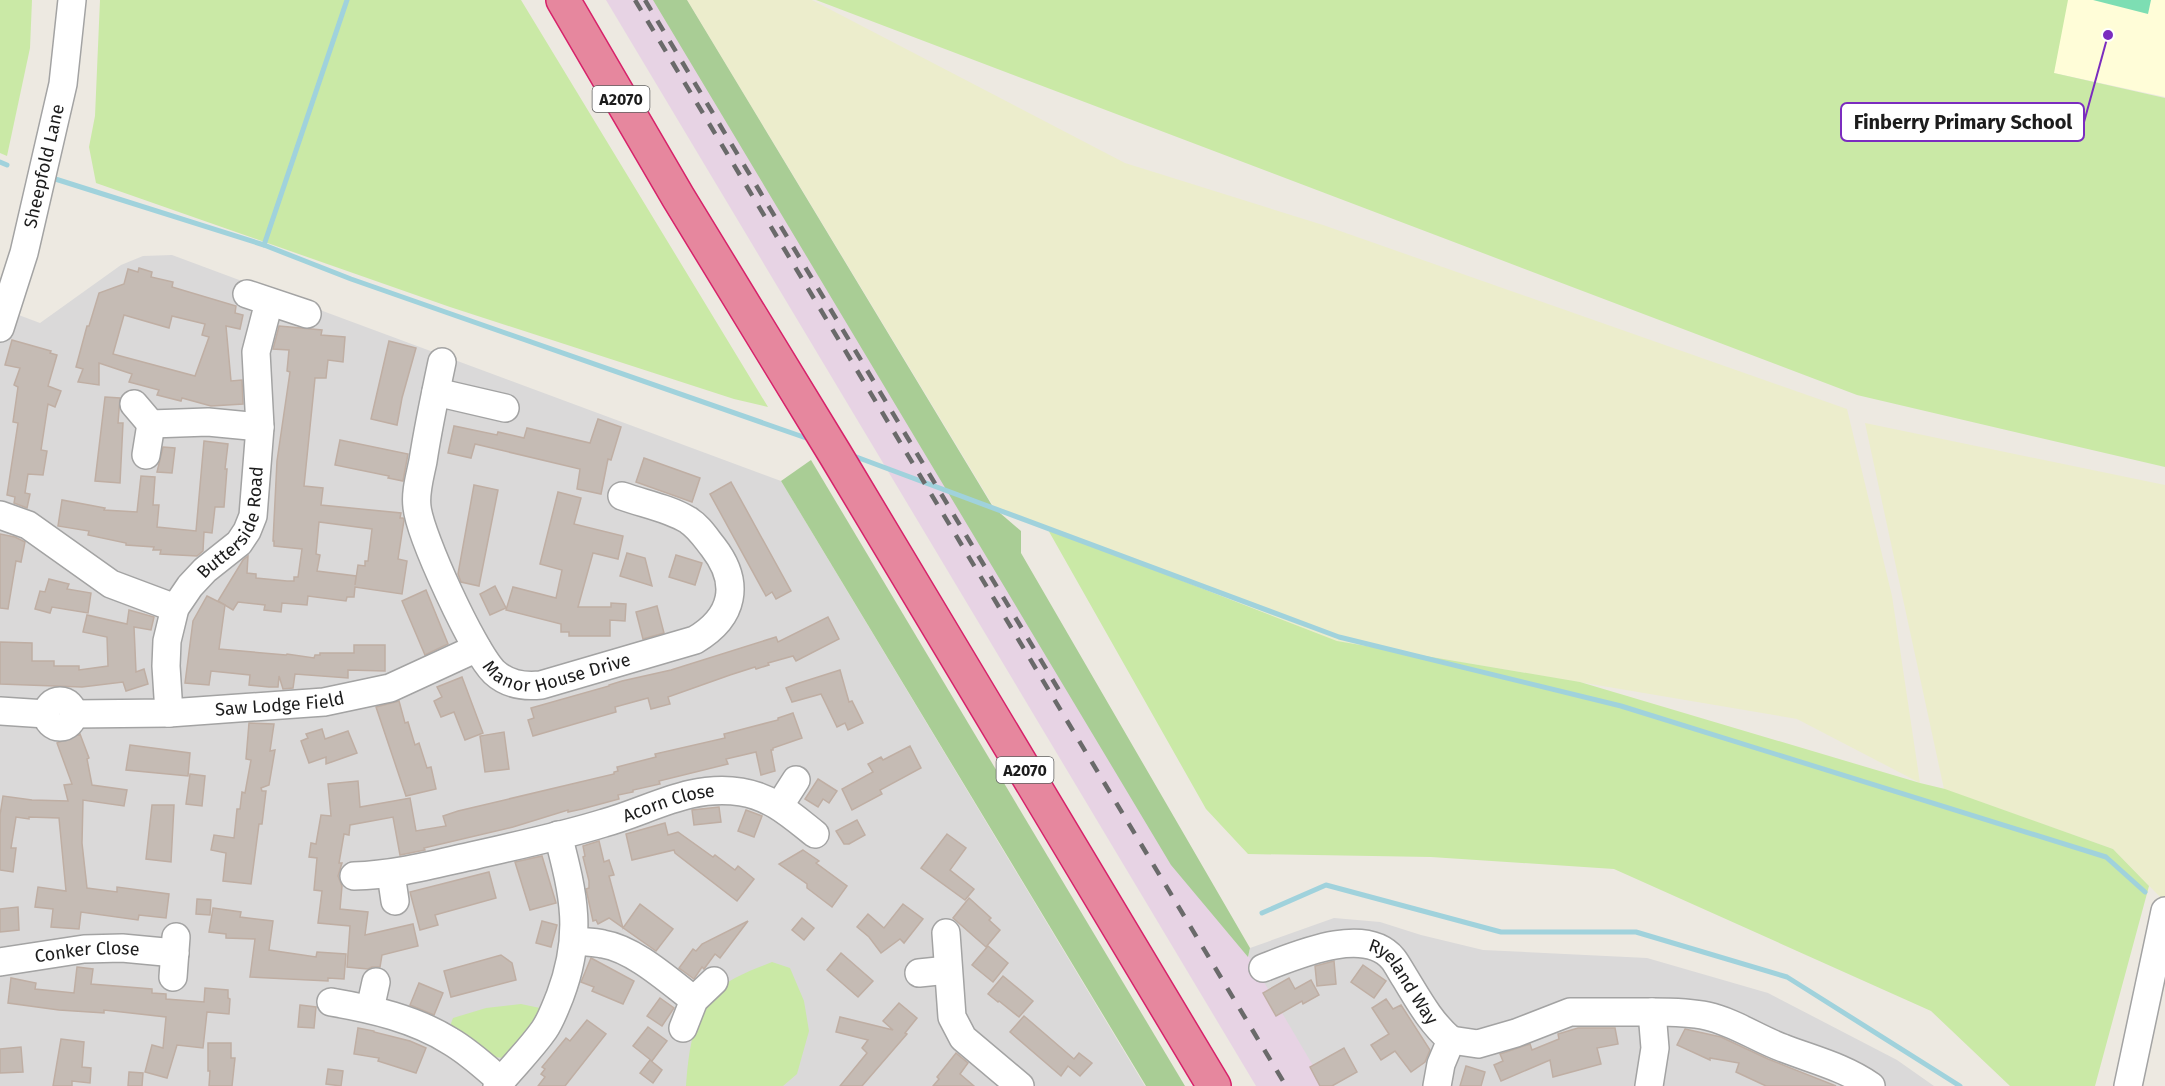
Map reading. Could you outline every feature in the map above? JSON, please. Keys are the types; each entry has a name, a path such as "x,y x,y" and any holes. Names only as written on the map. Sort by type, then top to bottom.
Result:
{"highway":[{"name":"A2070","path":"563,0 678,197 1214,1086"}],"street":[{"name":"Sheepfold Lane","path":"0,328 24,253 63,84 72,0"},
{"name":"Butterside Road","path":"169,712 167,641 175,608 190,586 205,570 239,543 253,516 260,427 256,352 258,298 307,314"},
{"name":"Manor House Drive","path":"442,362 417,493 417,507 427,543 441,575 477,648 495,673 504,679 526,686 541,685 695,640 715,627 729,605 731,592 727,569 721,558 700,529 690,522 676,514 622,496"},
{"path":"436,392 505,408"},
{"path":"146,455 143,414 260,427"},
{"path":"0,515 28,525 111,585 175,608"},
{"name":"Saw Lodge Field","path":"0,711 46,714 49,722 57,727 66,726 73,714 169,712 324,702 370,693 406,681 477,648"},
{"path":"780,805 796,780"},
{"name":"Acorn Close","path":"354,876 391,874 558,835 613,820 677,796 696,792 723,790 741,792 780,805 815,834"},
{"path":"331,1002 370,1009 435,1033 451,1041 499,1084 546,1027 566,981 575,941 575,913 571,884 558,835"},
{"path":"391,874 395,901"},
{"path":"2128,1086 2165,911"},
{"path":"946,933 952,1017 957,1030 1010,1083"},
{"path":"575,941 604,944 620,949 645,964 694,1000"},
{"name":"Ryeland Way","path":"1263,968 1297,955 1347,943 1369,944 1392,957 1436,1027 1451,1040 1441,1064 1437,1086"},
{"name":"Conker Close","path":"0,962 84,949 122,948 175,956"},
{"path":"919,973 948,970"},
{"path":"683,1028 694,1000 714,981"},
{"path":"370,1009 376,982"},
{"path":"1451,1040 1478,1044 1516,1034 1570,1012 1680,1012 1708,1016 1781,1048 1832,1064 1871,1086"},
{"path":"1649,1086 1655,1048 1652,1012"}],"shaded area":[{"path":"606,0 687,0 1325,1086 1256,1086"},
{"path":"2058,0 2165,0 2165,97 2054,73"},
{"path":"172,255 781,481 1145,1086 0,1086 0,308 40,323 121,265 143,256"},
{"path":"1334,918 1380,922 1483,950 1647,958 1768,993 1897,1060 1934,1086 1323,1086 1248,957 1250,948"}],"green space":[{"path":"0,0 32,0 30,48 7,156 0,153"},
{"path":"100,0 521,0 768,407 734,399 450,307 96,183 89,147 95,116"},
{"path":"653,0 687,0 993,507 1021,531 1021,553 1250,948 1248,957 1171,865"},
{"path":"687,0 812,0 1125,163 1323,225 1847,409 1892,596 1920,783 1797,719 1337,641 994,507"},
{"path":"816,0 2068,0 2054,73 2165,98 2165,467 1857,395"},
{"path":"2093,0 2151,0 2148,14"},
{"path":"1865,423 2165,485 2165,902 2113,849 1944,789"},
{"path":"811,460 1185,1086 1146,1086 781,481"},
{"path":"1047,528 1337,641 1580,682 1945,789 2113,849 2149,886 2095,1086 2010,1086 1931,1011 1614,869 1431,857 1248,854 1206,809"},
{"path":"772,962 790,968 804,1001 809,1031 797,1074 783,1086 686,1086 695,1028 711,997 724,985 739,976"},
{"path":"521,1004 540,1008 531,1026 504,1058 493,1057 450,1026 453,1018 486,1008"}],"building":[{"path":"139,268 152,272 151,277 173,282 172,287 236,306 235,313 243,315 240,329 226,326 231,381 242,380 243,404 211,406 182,398 181,401 157,395 159,390 129,382 132,374 99,363 99,385 78,382 83,369 76,367 99,293 124,284 128,269 138,272","holes":["124,315 169,328 172,316 205,324 202,335 209,337 195,376 113,354"]},
{"path":"279,326 322,330 321,335 345,337 343,362 328,360 326,378 315,378 304,486 323,488 321,505 401,513 400,518 404,520 398,559 407,561 402,594 355,587 354,597 347,597 346,601 308,596 307,605 282,603 281,612 264,610 265,605 238,602 233,610 218,601 243,560 248,556 247,573 256,574 256,578 294,581 294,577 298,577 302,549 274,546 273,541 277,461 290,372 287,371 289,350 273,349","holes":["319,522 372,529 368,561 365,561 365,566 358,565 355,585 356,576 317,571 320,555 316,554"]},
{"path":"12,340 51,351 50,353 57,355 48,386 61,391 55,407 48,404 41,450 47,451 43,475 28,474 25,493 30,494 27,508 14,503 15,497 7,495 18,423 13,422 18,387 14,385 20,368 5,365"},
{"path":"389,341 416,348 397,425 371,419"},
{"path":"105,397 120,398 118,423 123,423 120,483 95,481"},
{"path":"598,419 621,427 611,460 608,459 601,494 577,489 580,469 475,444 471,458 448,453 454,426 524,438 527,428 590,443"},
{"path":"340,440 408,454 403,481 335,465"},
{"path":"204,441 228,444 225,469 227,469 224,507 215,507 212,533 204,532 203,551 197,556 160,554 161,550 153,550 154,547 126,545 126,543 88,535 89,531 58,526 62,500 105,508 104,510 137,512 141,476 155,477 153,505 159,505 157,527 196,531"},
{"path":"163,447 175,448 172,473 157,472"},
{"path":"644,458 700,478 692,502 636,482"},
{"path":"731,482 791,591 776,599 772,592 766,596 710,494"},
{"path":"474,485 498,490 479,586 461,582 458,574"},
{"path":"558,492 581,498 574,524 623,536 618,559 593,553 578,607 611,607 611,603 626,604 625,621 610,620 610,636 569,636 569,632 561,632 561,624 506,610 513,587 556,598 562,570 540,564"},
{"path":"0,534 25,542 21,562 16,561 8,609 0,608"},
{"path":"627,553 645,558 652,586 620,576"},
{"path":"676,555 702,563 695,585 669,577"},
{"path":"49,579 69,584 67,589 91,593 88,613 52,607 50,613 35,609 40,591 45,592"},
{"path":"495,586 506,608 490,615 480,594"},
{"path":"426,590 448,644 425,655 402,601"},
{"path":"207,596 225,605 219,649 314,658 320,653 354,653 354,645 385,645 385,671 348,670 348,678 295,674 293,688 283,689 279,676 278,687 269,687 249,685 250,675 211,671 209,685 185,683 193,621"},
{"path":"657,606 664,633 643,639 636,612"},
{"path":"129,610 154,617 151,630 134,627 136,672 144,669 148,684 126,691 123,682 82,687 0,684 0,642 32,643 32,661 54,661 54,666 79,666 79,670 108,666 107,637 83,632 87,615 127,624"},
{"path":"828,617 839,639 796,661 793,656 730,675 668,697 670,704 651,709 648,698 615,707 616,712 533,736 528,720 534,718 531,708 622,681 671,670 776,637 778,642"},
{"path":"840,670 849,702 852,701 863,723 848,730 845,723 837,727 821,694 792,702 786,688"},
{"path":"462,677 483,733 465,740 454,712 441,717 434,701 442,697 437,687"},
{"path":"399,701 405,723 408,722 415,745 419,743 427,768 431,767 436,789 406,796 376,707"},
{"path":"793,713 802,738 773,748 771,750 775,771 761,775 756,752 726,759 728,764 659,781 660,784 618,795 619,799 568,812 568,810 513,827 400,855 393,817 350,825 349,835 344,834 339,863 342,863 338,876 342,886 340,909 368,912 365,935 413,924 418,946 382,955 380,967 368,969 347,967 350,926 318,923 322,891 314,890 317,858 309,857 311,843 316,844 321,815 331,816 328,784 358,781 360,807 410,798 416,831 446,826 443,816 458,811 614,774 618,771 617,767 656,757 655,754 725,738 724,734 778,720 778,718"},
{"path":"249,723 274,724 270,751 275,750 269,785 261,788 262,791 266,791 251,884 223,881 226,853 211,850 214,835 234,838 237,809 240,809 242,792 245,793 251,760 246,759"},
{"path":"322,729 325,739 348,731 357,753 326,764 326,757 309,763 301,741 308,738 306,734"},
{"path":"504,732 509,769 485,772 480,736"},
{"path":"80,734 89,758 87,759 92,785 127,790 124,806 83,800 82,843 87,888 117,892 117,887 169,894 166,918 139,915 138,920 81,912 79,929 51,927 53,909 35,907 38,887 66,891 59,818 16,817 11,848 16,848 13,872 0,870 0,815 3,796 68,801 64,785 72,784 57,743"},
{"path":"130,745 190,753 188,776 126,770"},
{"path":"910,746 921,768 880,790 882,794 852,810 842,789 873,772 868,764 881,757 883,760"},
{"path":"190,774 205,776 202,806 186,804"},
{"path":"818,779 837,791 829,803 823,799 818,807 805,799"},
{"path":"152,805 174,805 171,862 146,859"},
{"path":"719,807 721,822 694,825 692,810"},
{"path":"746,810 762,816 754,837 738,831"},
{"path":"857,820 865,835 849,844 844,844 836,831"},
{"path":"665,823 668,835 678,832 713,857 715,855 735,870 738,866 754,879 737,901 674,850 632,860 626,834"},
{"path":"947,834 966,848 950,870 974,889 965,900 921,868"},
{"path":"599,841 604,862 609,860 614,875 609,876 623,928 609,918 598,924 596,920 593,921 586,889 589,888 589,881 583,857 585,856 583,846"},
{"path":"803,850 819,861 816,863 847,886 832,907 807,888 807,884 779,864"},
{"path":"542,856 556,903 530,910 515,862"},
{"path":"489,872 496,898 435,915 438,925 420,930 410,892"},
{"path":"969,898 991,918 989,920 1000,930 986,947 953,918"},
{"path":"197,899 211,900 210,915 196,914"},
{"path":"640,904 673,929 656,951 623,928"},
{"path":"903,904 923,919 904,943 900,939 881,953 869,937 857,927 868,914 884,928"},
{"path":"18,907 19,930 0,932 0,909"},
{"path":"213,908 241,912 240,917 273,921 269,950 316,957 317,952 346,954 344,979 328,978 328,981 250,977 255,939 226,938 226,934 209,932"},
{"path":"802,918 814,928 804,940 792,930"},
{"path":"542,921 557,925 551,947 536,943"},
{"path":"748,921 720,958 715,954 694,979 679,968 693,949 696,951 702,944"},
{"path":"988,946 1008,963 993,982 972,965"},
{"path":"841,953 873,981 858,997 827,970"},
{"path":"501,955 512,963 516,980 451,997 444,971"},
{"path":"591,958 634,981 623,1004 592,991 594,987 581,982"},
{"path":"1334,961 1336,984 1317,986 1315,966"},
{"path":"1363,965 1386,981 1374,998 1351,982"},
{"path":"77,967 93,969 91,984 152,989 152,993 166,994 166,999 204,1002 205,988 228,990 229,1014 207,1012 203,1048 177,1045 167,1078 145,1072 152,1045 163,1048 166,1017 104,1010 104,1013 59,1010 8,1003 11,978 36,983 35,989 74,993"},
{"path":"1003,976 1033,1001 1019,1017 988,994"},
{"path":"1289,978 1295,989 1311,980 1319,995 1303,1004 1302,1001 1276,1016 1263,993"},
{"path":"419,983 443,993 434,1015 410,1005"},
{"path":"660,998 674,1008 662,1026 647,1016"},
{"path":"1386,999 1393,1009 1401,1005 1430,1050 1425,1062 1411,1072 1395,1051 1381,1060 1371,1045 1389,1034 1372,1008"},
{"path":"899,1003 917,1018 905,1033 907,1034 862,1086 840,1086 867,1053 862,1048 868,1040 836,1032 840,1017 893,1030 883,1021"},
{"path":"300,1005 316,1007 314,1028 298,1027"},
{"path":"1024,1016 1074,1059 1079,1053 1092,1063 1080,1076 1068,1066 1061,1076 1010,1032"},
{"path":"587,1020 606,1034 565,1086 538,1086 545,1077 541,1074 545,1069 542,1067 566,1038 570,1041"},
{"path":"648,1027 667,1041 652,1061 633,1046"},
{"path":"358,1028 410,1041 426,1048 416,1073 378,1061 379,1058 354,1054"},
{"path":"1578,1028 1615,1028 1618,1044 1597,1048 1601,1064 1553,1077 1550,1060 1501,1081 1494,1065 1503,1061 1500,1054 1530,1044 1532,1050 1559,1039 1558,1034"},
{"path":"1685,1029 1721,1037 1768,1059 1836,1086 1766,1086 1736,1072 1739,1063 1710,1058 1710,1060 1677,1045"},
{"path":"61,1039 84,1042 82,1067 91,1068 90,1083 72,1081 72,1086 53,1086"},
{"path":"208,1043 231,1043 231,1058 235,1058 232,1086 209,1086"},
{"path":"21,1047 23,1072 0,1073 0,1049"},
{"path":"1344,1048 1357,1072 1332,1086 1320,1086 1310,1067"},
{"path":"956,1053 968,1063 960,1074 974,1086 933,1086 939,1079 937,1077"},
{"path":"650,1060 662,1070 653,1083 640,1073"},
{"path":"1466,1066 1485,1072 1481,1086 1460,1086"},
{"path":"328,1069 343,1071 341,1086 326,1084"},
{"path":"129,1072 143,1073 142,1086 128,1086"}],"waterway":[{"path":"264,245 347,0"},
{"path":"0,162 7,165"},
{"path":"49,177 264,245 351,279 812,440"},
{"path":"851,455 1339,637 1621,706 2106,857 2145,892"},
{"path":"1262,913 1326,885 1501,932 1636,932 1787,977 1960,1086"}],"railway":[{"path":"635,0 1286,1086"},
{"path":"645,0 1063,697"}],"place":[{"name":"Finberry Primary School","path":"2108,35"}]}
